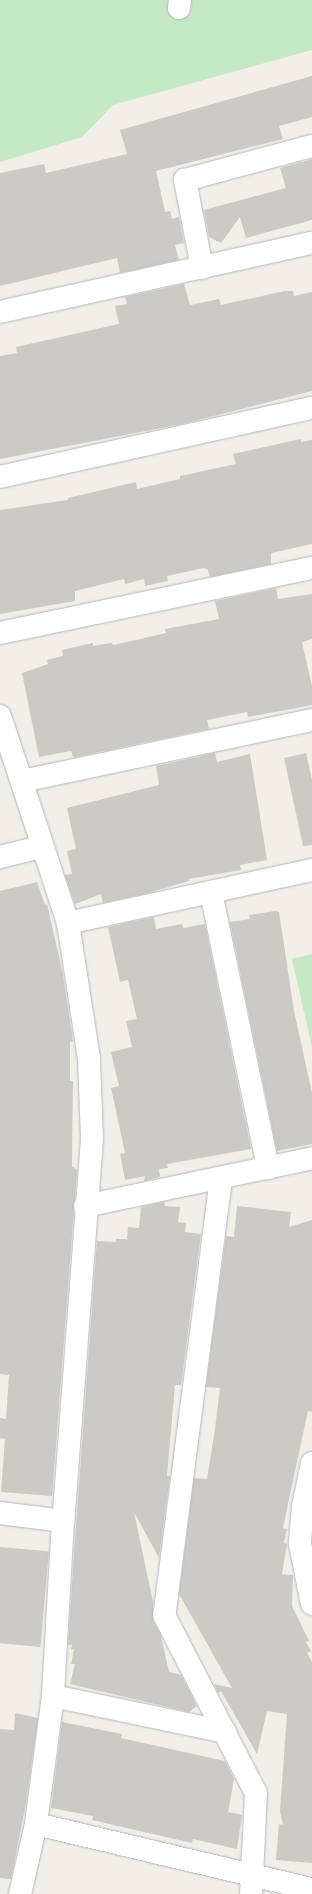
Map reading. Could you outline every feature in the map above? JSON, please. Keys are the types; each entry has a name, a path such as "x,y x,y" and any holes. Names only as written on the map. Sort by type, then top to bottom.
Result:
{"street":[{"path":"202,268 185,180 312,146"},
{"path":"0,312 312,243"},
{"path":"0,477 312,408"},
{"path":"0,633 312,568"},
{"path":"0,716 68,923 90,1058 92,1139 85,1206 63,1521 53,1696 36,1824 20,1894"},
{"path":"22,781 312,720"},
{"path":"0,856 42,847"},
{"path":"68,923 312,870"},
{"path":"211,892 268,1168"},
{"path":"85,1206 221,1179 312,1158"},
{"path":"221,1179 164,1615 256,1793 251,1885"},
{"path":"312,1463 303,1507 300,1544 312,1604"},
{"path":"0,1512 63,1521"},
{"path":"53,1696 225,1732"},
{"path":"36,1824 251,1885 312,1889"}],"green space":[{"path":"0,0 312,0 312,50 113,105 82,137 0,162"},
{"path":"312,954 312,1047 292,959"}],"building":[{"path":"312,76 312,117 279,126 283,139 156,171 165,212 170,211 172,219 179,217 184,243 175,245 179,260 120,273 117,258 0,286 0,173 44,164 46,173 127,154 120,130"},
{"path":"312,159 312,220 246,238 240,217 221,243 209,237 204,210 286,188 280,168"},
{"path":"184,284 190,305 219,299 221,305 285,291 293,291 294,296 312,292 312,391 182,424 0,459 0,356 17,353 16,347 119,324 115,306 127,304 125,297"},
{"path":"301,439 301,442 312,440 312,544 271,553 271,564 210,577 208,570 204,568 167,576 168,581 145,586 144,579 125,584 124,579 75,591 75,601 0,614 0,510 68,500 68,498 136,482 137,489 180,479 180,476 236,464 233,454"},
{"path":"276,588 278,599 312,594 312,639 302,642 312,686 312,705 248,717 247,712 207,720 209,729 75,757 73,757 71,751 39,757 22,673 48,664 47,660 63,656 62,650 93,643 93,646 111,643 114,645 166,633 165,629 219,619 215,601"},
{"path":"215,753 217,762 250,754 267,860 240,865 241,870 189,879 189,881 148,893 103,903 101,894 75,904 65,875 72,874 67,851 76,849 67,808 159,785 156,766"},
{"path":"306,753 312,780 312,845 303,846 284,758"},
{"path":"37,882 45,905 47,904 63,975 73,1041 70,1042 70,1081 73,1081 72,1166 77,1170 52,1496 1,1492 5,1439 0,1438 0,1418 6,1419 9,1375 0,1374 0,891"},
{"path":"275,911 279,912 294,1011 312,1093 312,1144 277,1151 230,922 250,919 249,915"},
{"path":"154,917 156,929 182,924 183,928 205,924 251,1149 167,1164 168,1168 159,1169 160,1177 144,1181 145,1176 125,1180 120,1154 125,1153 111,1088 119,1086 111,1052 132,1047 126,1021 137,1019 128,980 120,982 108,927"},
{"path":"164,1202 165,1206 180,1207 178,1222 186,1223 185,1232 201,1234 181,1385 175,1385 167,1476 170,1476 159,1558 134,1512 153,1602 153,1620 161,1636 169,1672 181,1675 197,1706 189,1712 70,1684 75,1664 71,1664 74,1649 71,1649 72,1645 68,1645 97,1241 116,1242 116,1239 127,1239 128,1227 139,1228 141,1207"},
{"path":"237,1206 291,1212 289,1227 312,1220 312,1412 308,1411 283,1528 287,1529 284,1543 287,1544 282,1574 293,1575 292,1606 309,1641 306,1642 311,1651 307,1653 312,1662 312,1863 276,1860 279,1824 283,1825 280,1811 287,1714 267,1711 257,1754 221,1691 218,1693 214,1684 232,1688 179,1594 194,1478 207,1479 215,1429 220,1388 206,1387 226,1236 234,1237"},
{"path":"0,1547 49,1551 40,1647 0,1643"},
{"path":"15,1713 38,1718 26,1803 11,1879 0,1878 0,1729 14,1730"},
{"path":"62,1722 122,1734 121,1738 225,1761 234,1779 228,1812 242,1815 237,1849 193,1839 192,1843 92,1820 93,1816 51,1808"}]}
